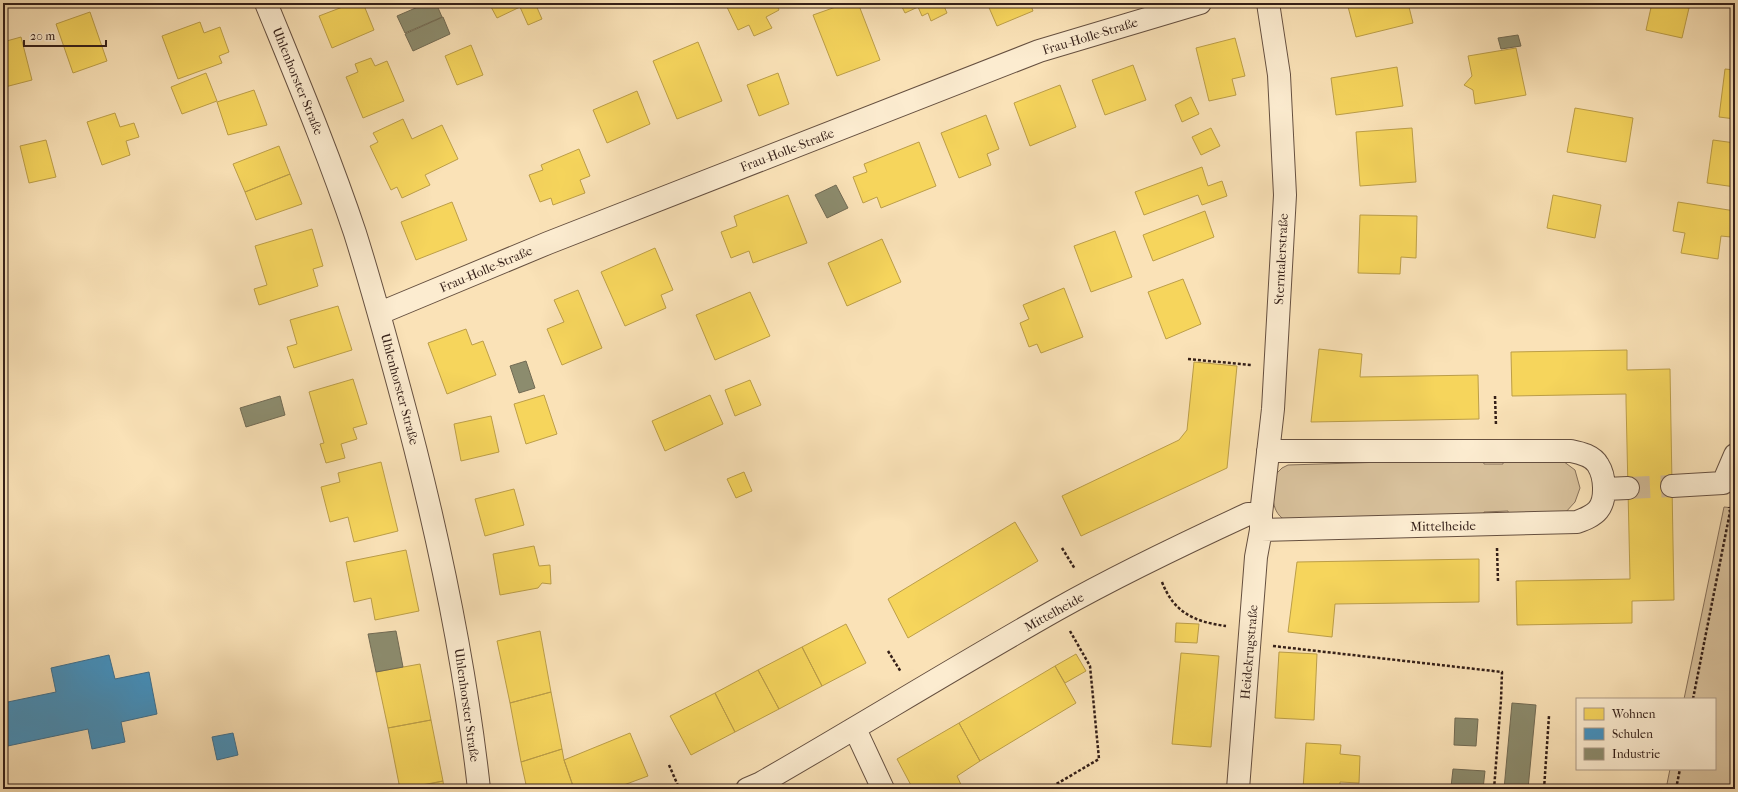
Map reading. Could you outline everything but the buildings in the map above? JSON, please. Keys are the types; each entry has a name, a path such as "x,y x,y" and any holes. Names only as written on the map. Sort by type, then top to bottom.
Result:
{"street":[{"name":"Uhlenhorster Straße","path":"266,3 323,143 380,313 422,469 456,629 472,729 479,789"},
{"name":"Frau-Holle-Straße","path":"380,313 548,243 1039,51 1200,3"},
{"name":"Sterntalerstraße","path":"1261,522 1274,386 1285,195 1279,75 1268,3"},
{"path":"1268,451 1571,451 1586,455 1598,465 1605,488 1628,488"},
{"path":"1672,486 1723,483 1735,455"},
{"name":"Mittelheide","path":"757,787 1056,610 1160,555 1248,514 1261,522 1577,522 1590,516 1599,509 1605,488"},
{"name":"Heidekrugstraße","path":"1238,789 1256,558 1261,522"},
{"path":"856,729 883,789"}],"path":[{"path":"1188,359 1256,366"},
{"path":"1495,396 1496,428"},
{"path":"1693,698 1730,512 1723,483"},
{"path":"1496,542 1498,582"},
{"path":"1062,548 1075,569"},
{"path":"1162,582 1165,591 1184,614 1213,624 1231,626"},
{"path":"1048,789 1099,759 1090,666 1070,631"},
{"path":"1270,645 1502,672 1494,789"},
{"path":"888,650 901,673"},
{"path":"1544,789 1549,716"},
{"path":"669,765 679,788"},
{"path":"1676,789 1680,770"}],"shaded area":[{"path":"1483,459 1484,464 1503,464 1503,459 1560,459 1575,470 1580,488 1575,502 1564,514 1509,517 1508,511 1484,512 1483,518 1285,520 1276,511 1274,505 1273,492 1277,473 1288,465"},
{"path":"1724,507 1735,508 1735,789 1666,789 1670,770 1716,770 1716,698 1684,698"}],"tunnel":[{"path":"1628,488 1672,486"}]}
